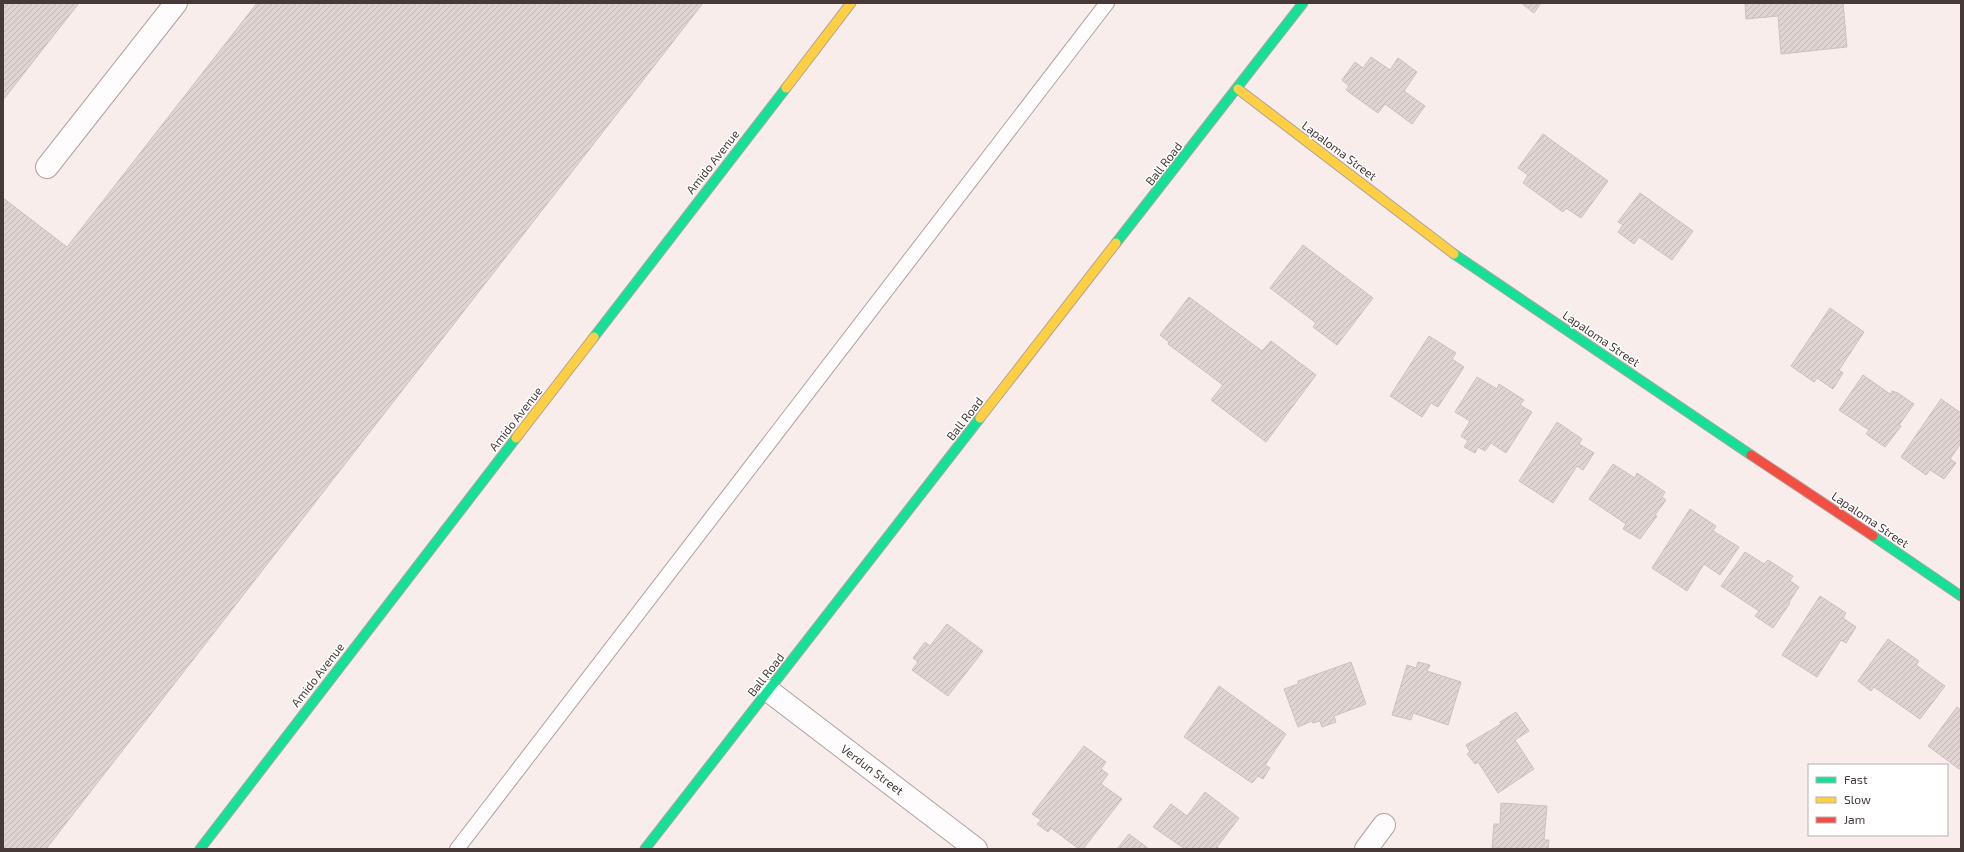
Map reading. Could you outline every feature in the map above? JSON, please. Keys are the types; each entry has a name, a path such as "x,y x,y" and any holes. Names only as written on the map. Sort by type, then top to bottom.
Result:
{"street":[{"path":"47,167 176,3"},
{"name":"Amido Avenue","path":"200,849 851,3"},
{"name":"Ball Road","path":"645,849 1238,89 1303,3"},
{"name":"Lapaloma Street","path":"1238,89 1459,258 1961,596"},
{"name":"Verdun Street","path":"769,691 976,849"},
{"path":"1366,849 1384,824"}],"lane":[{"path":"457,849 1106,3"}],"building":[{"path":"3,3 79,3 3,100"},
{"path":"257,3 703,3 46,849 3,849 3,198 67,247"},
{"path":"1521,3 1541,3 1534,13"},
{"path":"1745,3 1843,3 1847,47 1781,54 1778,16 1746,19"},
{"path":"1371,57 1390,70 1398,58 1417,72 1404,91 1425,106 1412,124 1385,104 1378,113 1346,90 1349,86 1342,80 1355,62 1363,68"},
{"path":"1543,134 1608,181 1581,218 1566,208 1563,212 1523,183 1528,175 1518,168"},
{"path":"1640,193 1693,231 1672,260 1639,237 1634,244 1618,232 1623,225 1618,222"},
{"path":"1303,245 1373,298 1337,345 1313,327 1316,323 1270,288"},
{"path":"1189,297 1262,351 1271,341 1316,375 1266,442 1211,400 1223,385 1168,344 1169,342 1160,335"},
{"path":"1830,308 1864,332 1839,370 1843,373 1833,389 1817,378 1814,382 1791,366"},
{"path":"1429,336 1456,353 1452,359 1464,367 1438,407 1431,403 1422,417 1390,396"},
{"path":"1863,375 1890,394 1892,391 1898,393 1914,404 1899,425 1901,426 1885,447 1866,434 1869,430 1839,410"},
{"path":"1477,377 1497,389 1499,384 1524,400 1520,405 1532,412 1506,453 1491,443 1485,451 1478,447 1475,453 1464,447 1468,441 1461,436 1470,421 1455,412"},
{"path":"1941,399 1961,413 1961,443 1950,459 1956,463 1944,479 1930,470 1926,475 1901,457"},
{"path":"1557,422 1582,439 1579,444 1594,453 1583,470 1577,466 1553,503 1519,481"},
{"path":"1613,464 1635,478 1637,473 1665,492 1662,497 1666,500 1655,515 1657,516 1640,539 1623,529 1626,524 1589,499"},
{"path":"1690,509 1716,526 1713,531 1739,547 1720,575 1704,564 1687,591 1652,568"},
{"path":"1745,552 1764,564 1768,560 1793,576 1790,581 1799,587 1773,628 1755,616 1759,611 1721,586"},
{"path":"1820,596 1846,613 1843,618 1856,627 1846,643 1841,640 1817,677 1782,655"},
{"path":"947,624 983,651 948,696 912,670 918,662 913,658 925,642 930,646"},
{"path":"1888,639 1919,661 1916,665 1945,686 1920,719 1874,687 1871,691 1858,681"},
{"path":"1351,662 1366,704 1334,716 1336,722 1322,727 1320,721 1313,723 1312,721 1298,727 1284,689 1298,684 1298,681"},
{"path":"1418,662 1430,665 1427,671 1461,682 1448,725 1413,713 1411,720 1392,715 1407,665 1416,668"},
{"path":"1219,686 1286,734 1265,765 1270,768 1263,779 1258,776 1252,783 1184,737"},
{"path":"1957,707 1961,710 1961,769 1928,746"},
{"path":"1516,712 1529,731 1515,740 1534,769 1498,793 1478,762 1475,764 1467,754 1470,752 1466,745 1501,724 1500,722"},
{"path":"1084,746 1106,762 1101,769 1108,774 1101,784 1122,799 1083,849 1079,849 1051,828 1048,832 1037,824 1041,820 1032,814"},
{"path":"1205,792 1239,818 1217,847 1220,849 1185,849 1153,827 1171,804 1187,816"},
{"path":"1501,803 1547,806 1544,840 1549,840 1548,849 1492,848 1494,824 1500,824"},
{"path":"1129,834 1149,849 1117,849"}],"traffic: fast":[{"path":"1116,243 1303,3"},
{"path":"594,337 786,88"},
{"path":"1454,254 1751,455"},
{"path":"645,849 980,418"},
{"path":"200,849 516,438"},
{"path":"1873,536 1961,596"}],"traffic: slow":[{"path":"786,88 851,3"},
{"path":"1238,89 1454,254"},
{"path":"980,418 1116,243"},
{"path":"516,438 594,337"}],"traffic: jam":[{"path":"1751,455 1873,536"}]}
